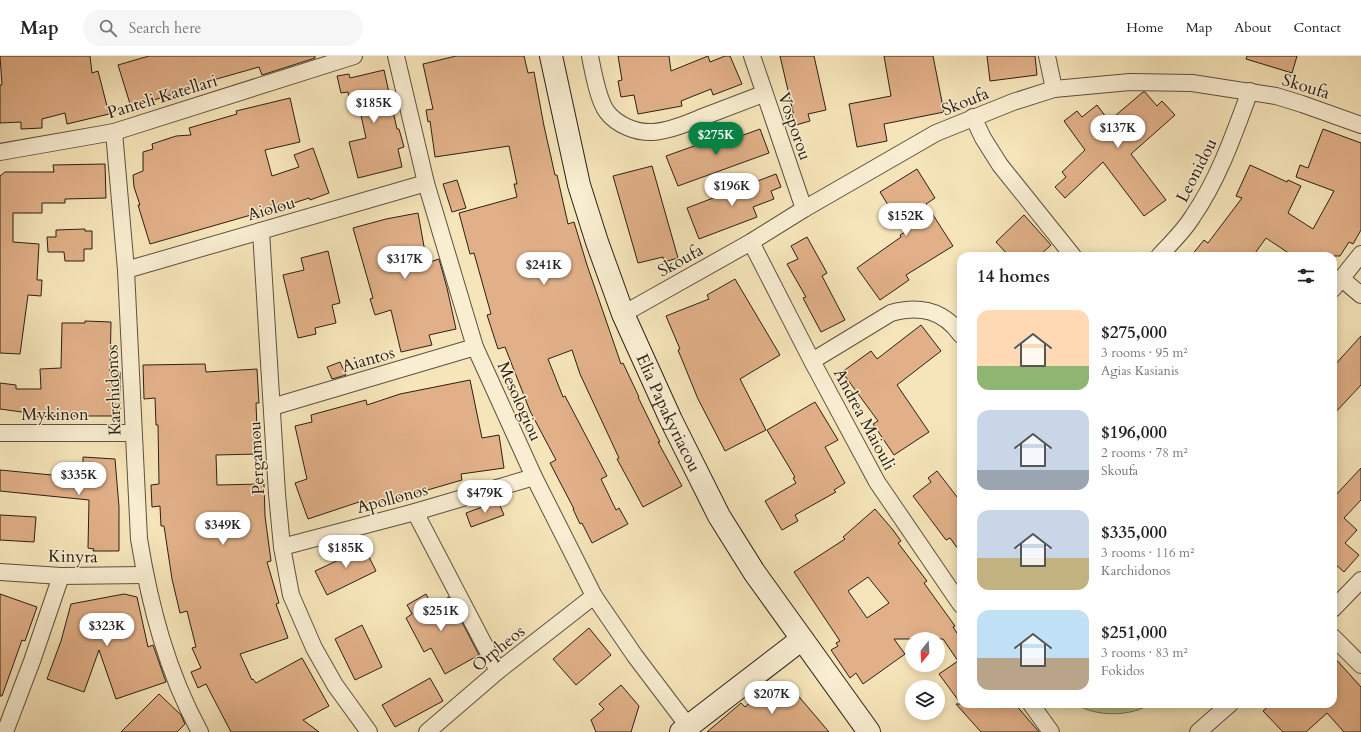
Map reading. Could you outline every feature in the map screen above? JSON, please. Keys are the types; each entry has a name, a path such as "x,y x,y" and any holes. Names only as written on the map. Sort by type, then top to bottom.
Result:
{"main road":[{"name":"Elia Papakyriacou","path":"550,56 579,185 597,242 623,314 672,420 720,516 754,572 869,732"},
{"path":"685,729 802,638"}],"street":[{"name":"Panteli Katellari","path":"0,152 114,132 354,56"},
{"name":"Mesologiou","path":"396,56 426,183 475,348 534,477 594,596 685,729"},
{"path":"590,56 600,95 606,111 621,124 638,131 653,132 666,130 763,94"},
{"name":"Vosporou","path":"752,56 763,94 804,209"},
{"path":"1047,56 1054,89"},
{"name":"Skoufa","path":"623,314 751,242 804,209 936,133 1013,102 1054,89 1130,82 1158,81 1192,83 1276,96 1361,125"},
{"name":"Leonidou","path":"1163,252 1193,217 1210,187 1228,152 1250,91"},
{"path":"973,118 983,138 1000,165 1070,252"},
{"name":"Karchidonos","path":"114,132 126,270 139,539 156,624 172,673 188,710 200,732"},
{"name":"Aiolou","path":"126,270 426,183"},
{"name":"Pergamou","path":"261,231 277,494 282,547 291,595 314,648 335,685 370,732"},
{"name":"Andrea Maiouli","path":"751,242 812,361 877,482 957,599"},
{"path":"1361,254 1337,284 1361,295"},
{"path":"812,361 891,313 903,310 923,309 940,315 957,329"},
{"name":"Aiantos","path":"272,407 475,348"},
{"name":"Mykinon","path":"0,433 133,433"},
{"name":"Apollonos","path":"282,547 415,512 534,477"},
{"path":"415,512 498,671"},
{"name":"Kinyra","path":"0,572 61,576 145,575"},
{"path":"5,732 32,661 61,576"},
{"path":"1337,605 1361,580"},
{"name":"Orpheos","path":"427,732 498,671 594,596"},
{"path":"1337,641 1361,665"},
{"path":"1034,708 1052,732"},
{"path":"1198,732 1225,708"}],"green space":[{"path":"1084,708 1142,708 1113,714"}],"building":[{"path":"0,56 90,56 92,73 98,71 109,114 67,124 65,113 42,119 42,128 21,129 21,122 0,123 0,85 2,85"},
{"path":"149,56 315,56 315,58 262,75 259,67 199,84 199,86 131,107 118,65"},
{"path":"456,56 524,56 528,73 534,72 544,126 568,224 574,222 621,364 623,363 660,442 658,442 682,486 643,507 617,459 619,458 580,374 572,350 548,359 563,397 565,396 607,476 601,479 616,510 619,508 628,524 592,543 582,523 580,524 574,509 550,463 556,460 530,411 505,347 498,349 487,315 491,314 474,253 470,254 459,213 517,197 514,184 517,184 509,146 435,157 430,121 428,122 426,110 433,109 423,64"},
{"path":"618,56 669,56 671,71 708,56 710,62 725,56 730,56 742,84 713,95 711,89 681,101 682,106 638,114 634,95 621,97 618,81 622,80"},
{"path":"780,56 814,56 826,110 808,114 810,121 796,125"},
{"path":"884,56 933,56 944,112 884,124 887,141 857,147 849,104 891,96"},
{"path":"987,56 1035,56 1037,75 990,81"},
{"path":"1247,56 1297,56 1292,73 1246,59"},
{"path":"384,70 397,129 399,129 404,147 398,149 402,167 358,178 349,142 366,138 358,102 350,103 348,92 341,93 337,76 349,74 350,78"},
{"path":"1143,92 1145,92 1157,106 1162,101 1175,115 1131,154 1166,200 1144,216 1103,162 1065,198 1055,187 1066,177 1062,172 1085,150 1064,121 1077,111 1082,117 1097,105 1109,121"},
{"path":"290,98 300,142 265,150 272,176 299,167 294,155 313,148 329,193 252,217 251,215 150,244 138,205 140,205 134,187 133,175 143,171 143,152 153,149 152,144 176,136 191,135 189,128 237,114 236,111"},
{"path":"760,129 769,153 678,186 666,156 725,135 727,141"},
{"path":"1323,129 1361,143 1361,230 1353,244 1349,242 1340,256 1337,256 1337,252 1287,252 1266,238 1256,252 1194,252 1204,240 1208,243 1242,198 1236,196 1250,165 1287,182 1288,180 1301,186 1288,213 1313,229 1334,191 1296,177 1300,165 1308,168"},
{"path":"105,164 106,198 65,199 65,203 42,203 42,213 13,213 13,242 39,244 37,280 42,280 41,296 28,295 20,354 0,353 0,176 5,172 54,172 53,165"},
{"path":"652,166 678,258 664,262 663,257 638,263 613,176"},
{"path":"917,169 935,198 926,204 953,246 906,275 909,280 880,300 857,268 901,237 900,235 905,232 880,192"},
{"path":"776,174 781,187 771,191 774,199 753,207 757,217 699,239 687,208"},
{"path":"457,180 466,208 452,212 443,184"},
{"path":"418,213 427,263 439,259 456,329 429,335 432,345 401,352 391,310 375,315 370,299 373,298 353,228 386,219"},
{"path":"1024,215 1051,245 1043,252 1005,252 996,242"},
{"path":"85,229 85,231 92,231 92,249 84,249 84,261 65,261 64,252 48,252 47,237 56,237 56,230"},
{"path":"807,237 827,273 822,276 845,320 821,332 803,298 806,297 787,264 798,259 791,246"},
{"path":"328,251 340,303 332,305 336,323 315,328 316,334 298,338 283,275 304,270 301,258"},
{"path":"735,279 780,355 740,379 766,430 725,451 698,399 666,316 709,299 707,295"},
{"path":"85,321 111,322 110,371 120,372 120,416 29,417 29,413 0,409 0,383 16,385 16,389 41,389 40,369 61,368 62,323 85,323"},
{"path":"921,325 941,351 897,385 929,432 894,455 873,424 878,421 842,372 871,351 877,359"},
{"path":"1361,336 1361,385 1337,411 1337,363"},
{"path":"340,362 346,375 332,379 327,367"},
{"path":"205,364 206,372 257,369 259,403 256,403 258,454 216,455 217,485 264,484 265,516 271,561 267,562 279,603 276,604 288,638 240,654 252,680 253,679 256,683 302,658 329,706 303,720 319,732 231,732 206,684 198,688 191,672 201,668 192,648 196,647 187,611 180,613 172,579 164,526 161,526 160,506 152,507 151,485 159,484 158,425 156,425 155,398 144,399 143,365"},
{"path":"470,380 482,438 499,435 504,468 461,474 462,480 400,498 360,506 359,502 308,519 295,483 307,479 295,426 312,422 311,415 366,400 367,405 400,394"},
{"path":"815,402 838,440 825,447 845,483 834,490 836,492 795,515 798,521 782,530 765,501 796,483 793,478 795,477 767,430"},
{"path":"83,457 115,459 119,507 119,551 93,551 94,549 88,548 89,500 0,491 0,470 83,478"},
{"path":"1361,468 1361,500 1344,518 1357,530 1345,543 1359,555 1344,572 1337,566 1337,494"},
{"path":"937,471 957,497 957,548 950,538 946,540 913,496 931,482 928,478"},
{"path":"498,501 504,515 471,527 466,513"},
{"path":"875,509 901,541 898,543 927,581 924,583 955,626 953,627 957,633 957,660 945,642 945,632 905,632 905,639 894,639 905,654 863,684 856,673 850,678 831,650 838,646 836,643 840,641 794,572 845,539 843,537","holes":["868,577 889,603 867,618 848,591"]},
{"path":"0,515 36,517 34,542 0,540"},
{"path":"361,541 376,571 327,595 315,571 345,557 342,550"},
{"path":"0,594 37,607 25,641 22,640 2,696 0,696"},
{"path":"124,594 137,597 148,647 153,645 166,682 116,699 99,650 84,692 47,679 61,641 71,604"},
{"path":"426,594 432,606 449,597 479,655 445,674 431,648 424,652 406,618 412,614 407,605"},
{"path":"362,625 382,667 355,680 335,639"},
{"path":"589,628 611,655 576,685 553,659"},
{"path":"1337,660 1361,687 1361,732 1344,732 1327,713 1306,732 1283,732 1263,711 1266,708 1337,708"},
{"path":"957,662 957,699 945,680 939,674 945,672 945,670"},
{"path":"430,678 443,701 395,727 382,705"},
{"path":"772,684 795,692 829,732 707,732 741,703 745,707"},
{"path":"621,685 639,706 631,732 596,732 591,720 604,709 599,704"},
{"path":"159,694 181,715 185,724 177,732 121,732"},
{"path":"960,708 1018,708 1039,732 981,732"}]}
